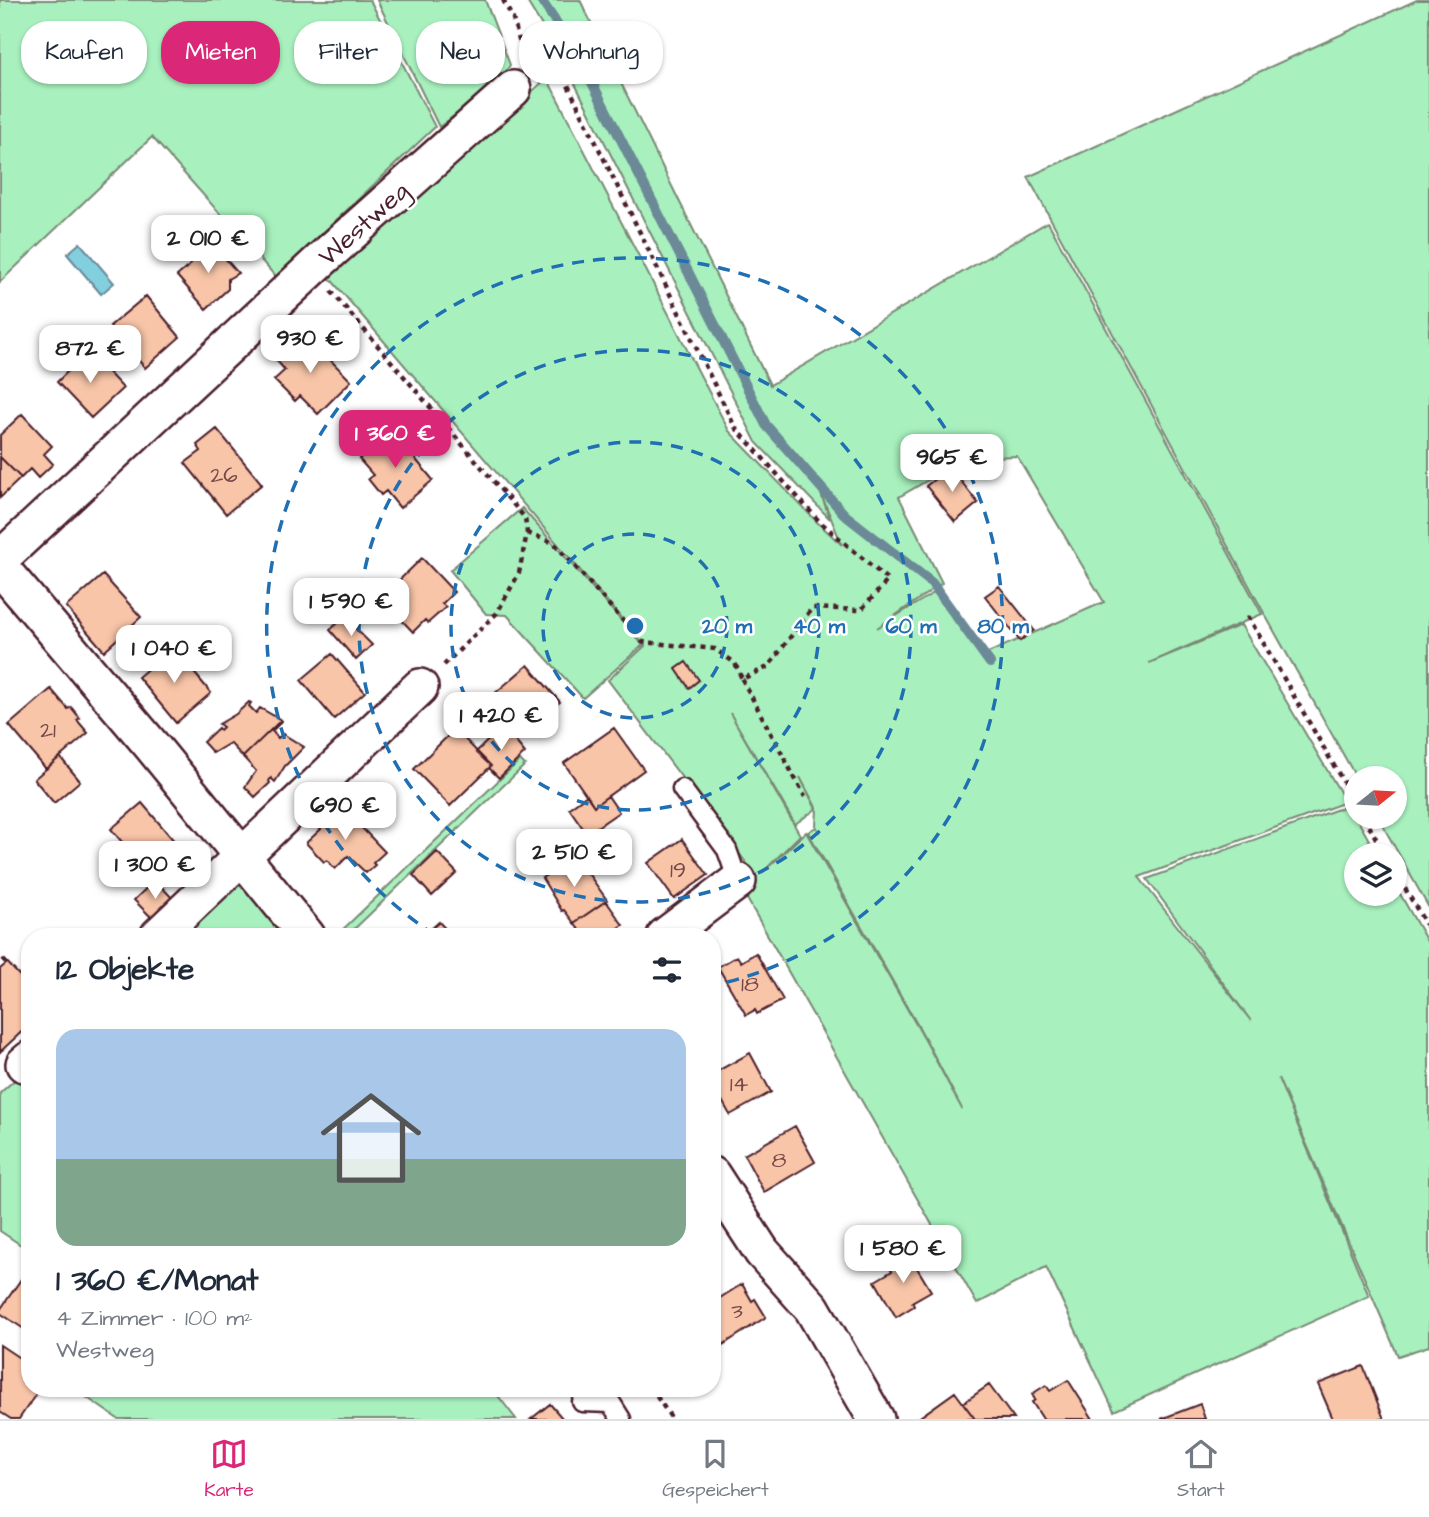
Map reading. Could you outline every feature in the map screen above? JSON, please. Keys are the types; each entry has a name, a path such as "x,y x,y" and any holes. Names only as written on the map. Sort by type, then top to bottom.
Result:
{"street":[{"name":"Westweg","path":"0,559 312,269 519,84"},
{"path":"0,567 300,928"},
{"path":"167,928 420,687"},
{"path":"676,928 738,881"},
{"path":"721,1189 762,1252 811,1308 876,1419"}],"lane":[{"path":"682,789 727,850 738,881"},
{"path":"582,1402 611,1403 621,1419"}],"path":[{"path":"503,0 513,19 519,66"},
{"path":"567,84 735,427 820,521 888,580 861,610 812,608 768,667 742,679"},
{"path":"312,269 525,517 527,533 519,573 498,612 420,687"},
{"path":"527,533 554,543 642,642 715,649 734,663 806,797"},
{"path":"1248,616 1344,783"},
{"path":"1407,892 1429,930"},
{"path":"657,1397 672,1419"}],"green space":[{"path":"0,0 370,0 381,21 294,21 294,84 402,84 402,63 435,127 276,277 152,137 0,282"},
{"path":"377,0 485,0 493,21 416,21 416,80 402,51 402,21 387,21"},
{"path":"526,0 580,0 590,21 539,21"},
{"path":"1417,0 1429,0 1429,908 1407,869 1407,843 1393,843 1385,830 1407,830 1407,766 1350,766 1028,177"},
{"path":"505,52 510,65 505,73"},
{"path":"418,84 498,84 439,127"},
{"path":"540,84 550,84 729,431 842,545 819,489 830,519 756,442 575,84 621,84 770,385 1048,222 1262,614 1149,663 1241,625 1344,799 1344,803 1139,877 1251,1021 1147,879 1344,807 1344,830 1363,830 1371,843 1344,843 1344,906 1407,906 1429,945 1429,1346 1398,1356 1278,1078 1369,1296 1114,1411 1046,1267 977,1304 742,890 757,877 608,680 645,646 328,276","holes":["1017,456 1104,602 981,656 935,592 877,628 942,583 899,497 966,458","730,713 795,824 816,809 800,777 817,809 816,826 820,833 816,827 808,832 926,1040 962,1109 806,832 762,873 800,835"]},
{"path":"522,508 643,645 583,698 507,615 486,614 450,570"},
{"path":"520,760 525,765 355,928 344,928"},
{"path":"237,873 284,928 179,928"},
{"path":"21,1074 21,1245 0,1231 0,1093"},
{"path":"86,1397 499,1397 516,1419 118,1419"}],"water":[{"path":"80,243 114,283 101,294 67,254"}],"building":[{"path":"209,240 238,273 228,279 228,289 206,309 177,276 191,264 192,254"},
{"path":"146,296 180,337 145,368 110,326"},
{"path":"304,333 351,381 318,414 300,396 295,401 274,380 285,370 276,360"},
{"path":"88,351 123,388 91,418 57,382"},
{"path":"22,414 52,446 44,454 53,464 38,478 30,469 21,478 0,457 0,435"},
{"path":"217,429 262,484 226,514 185,463 201,451 197,445"},
{"path":"392,431 433,480 400,508 386,491 381,495 368,479 373,475 359,459"},
{"path":"0,457 21,478 0,498"},
{"path":"950,467 978,503 955,522 926,486"},
{"path":"422,558 454,592 442,604 446,607 428,623 425,620 413,632 381,598"},
{"path":"103,575 141,617 104,651 66,607"},
{"path":"999,586 1034,630 1020,641 985,596"},
{"path":"344,617 372,645 356,660 330,630"},
{"path":"173,647 211,693 176,723 138,677"},
{"path":"332,654 365,692 334,719 301,680"},
{"path":"686,662 699,680 689,688 676,669"},
{"path":"528,665 560,702 525,731 494,694"},
{"path":"51,689 68,709 71,707 88,733 46,769 9,725"},
{"path":"249,702 249,706 256,713 260,708 281,720 243,757 230,743 213,753 203,742 218,728 220,730 223,727 219,724"},
{"path":"281,720 272,731 278,738 283,734 304,747 285,766 275,782 271,778 270,783 255,797 245,787 256,771 243,757"},
{"path":"503,726 525,753 499,778 476,752"},
{"path":"614,728 644,770 594,806 564,763"},
{"path":"455,729 491,766 450,806 414,769"},
{"path":"60,757 80,781 54,803 34,779"},
{"path":"587,795 594,806 608,796 619,812 587,834 569,808"},
{"path":"142,803 181,849 150,875 111,829"},
{"path":"343,808 385,852 366,873 348,856 335,869 327,860 324,862 306,843 321,829 321,822 327,816 335,816"},
{"path":"682,839 708,875 674,899 648,863"},
{"path":"437,852 457,873 432,896 413,875"},
{"path":"575,855 607,900 574,923 564,910 562,911 542,878"},
{"path":"155,880 176,902 155,921 134,900"},
{"path":"606,901 623,925 619,928 578,928 574,923"},
{"path":"439,922 445,928 432,928"},
{"path":"756,953 783,1000 757,1014 755,1010 746,1015 721,972 721,965 737,956 741,962"},
{"path":"2,960 21,977 21,1032 0,1052 0,969 6,964"},
{"path":"750,1053 771,1092 730,1115 721,1099 721,1069"},
{"path":"795,1126 815,1162 764,1192 744,1155"},
{"path":"908,1253 931,1291 912,1302 914,1306 896,1317 875,1281 892,1271 888,1265"},
{"path":"21,1279 21,1327 0,1313"},
{"path":"742,1284 766,1317 721,1346 721,1297"},
{"path":"0,1345 21,1359 21,1397 34,1397 19,1419 11,1419 0,1412"},
{"path":"1363,1366 1384,1419 1333,1419 1318,1384"},
{"path":"1068,1380 1093,1419 1043,1419 1032,1402 1035,1400 1032,1394 1046,1385 1050,1391"},
{"path":"989,1385 1014,1419 975,1419 963,1403"},
{"path":"955,1392 975,1419 920,1417"},
{"path":"550,1404 563,1419 531,1419"},
{"path":"1200,1404 1205,1419 1161,1419"}],"waterway":[{"path":"541,0 578,55 766,425 845,515 932,583 990,663"}]}
